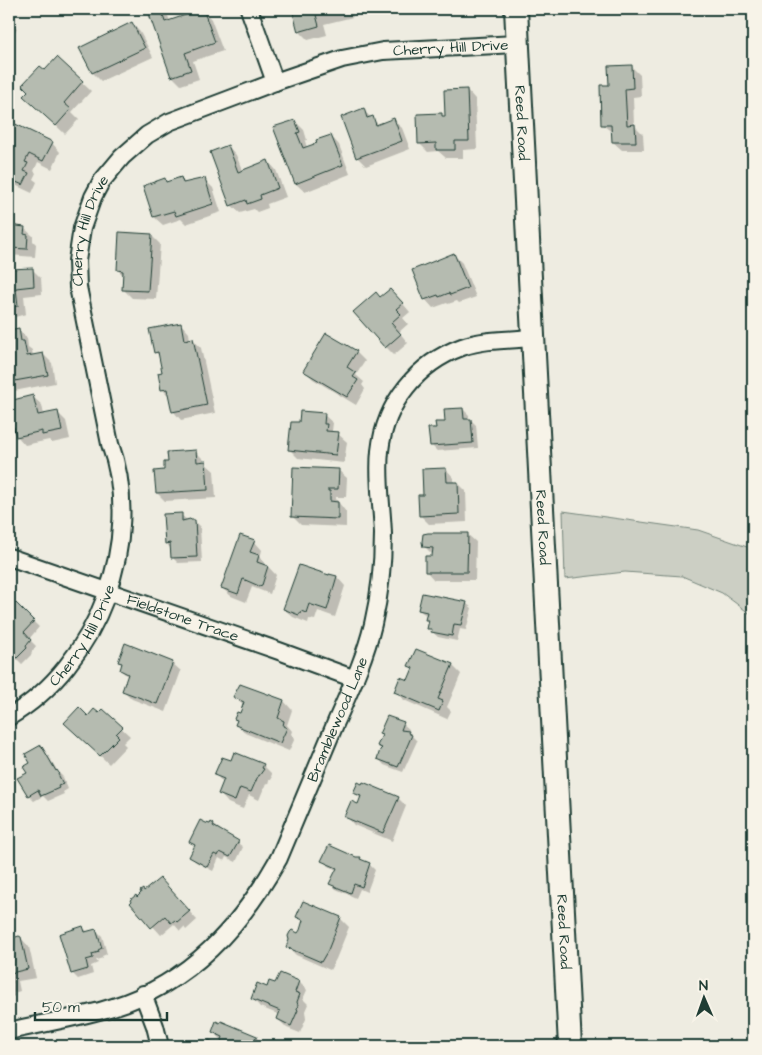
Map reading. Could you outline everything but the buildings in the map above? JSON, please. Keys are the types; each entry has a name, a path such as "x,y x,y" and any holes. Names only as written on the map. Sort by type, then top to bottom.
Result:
{"main road":[{"name":"Reed Road","path":"516,9 570,1046"}],"street":[{"path":"248,9 275,82"},
{"name":"Cherry Hill Drive","path":"9,716 21,710 53,682 74,656 92,629 109,591 120,544 122,502 117,461 110,444 78,287 77,262 82,228 93,197 102,182 122,157 147,135 169,122 342,59 384,51 518,44"},
{"name":"Bramblewood Lane","path":"9,1031 112,1007 144,994 172,979 205,954 234,926 254,900 279,858 355,679 369,640 379,592 383,550 380,451 394,404 420,372 447,354 462,347 486,342 534,338"},
{"name":"Fieldstone Trace","path":"9,557 355,679"},
{"path":"144,994 153,1018 160,1046"}],"shaded area":[{"path":"563,511 698,530 753,549 753,616 722,593 682,576 625,572 565,579"}]}
